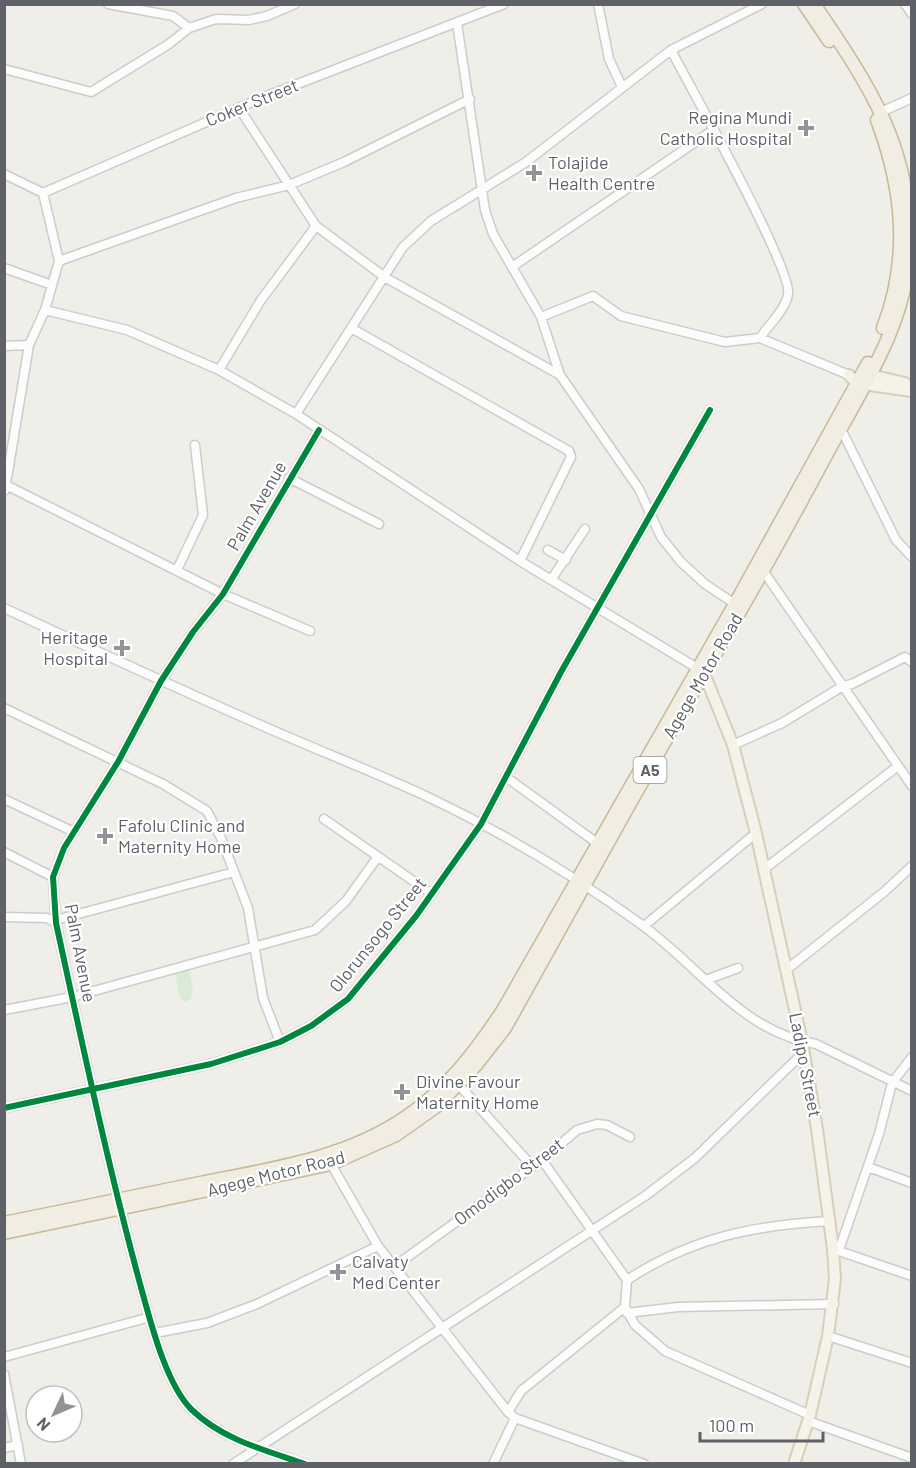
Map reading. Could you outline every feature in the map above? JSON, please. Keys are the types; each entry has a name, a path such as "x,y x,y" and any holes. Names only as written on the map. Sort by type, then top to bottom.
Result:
{"highway":[{"name":"Agege Motor Road","path":"4,1223 119,1205 331,1164 396,1135 437,1106 505,1028 580,883 597,843 764,572 841,429 891,308 899,277 902,232 898,187 874,114 804,4"},
{"name":"Agege Motor Road","path":"4,1233 310,1161 368,1137 405,1118 441,1089 475,1052 503,1010 580,883 701,671 735,604 900,308 909,256 910,193 896,146 881,112 814,4"}],"main road":[{"path":"861,378 912,385"},
{"path":"861,378 912,391"},
{"name":"Ladipo Street","path":"701,671 733,745 756,833 802,1047 836,1249 834,1304 828,1336 809,1418 794,1464"}],"street":[{"path":"108,4 173,16 189,28"},
{"path":"4,69 91,92 169,44 189,28 216,19 249,20 267,16 295,4"},
{"path":"486,4 499,6"},
{"path":"598,4 609,59 622,87"},
{"path":"296,414 410,239 431,221 482,187 505,176 547,146 671,50 762,4"},
{"path":"905,4 912,14"},
{"name":"Coker Street","path":"43,193 239,108 499,6"},
{"path":"457,23 485,210 493,234 540,317 560,375 639,489 661,537 681,562 705,584 735,604"},
{"path":"671,50 768,236 788,282 788,295 760,338"},
{"path":"881,112 912,98"},
{"path":"59,261 236,198 289,185 344,162 470,99"},
{"path":"239,108 316,226 386,278 560,375"},
{"path":"512,267 713,130"},
{"path":"4,174 43,193 59,261 45,309 29,345 5,487 223,594 310,632"},
{"path":"219,370 261,300 316,226"},
{"path":"4,268 52,285"},
{"path":"540,317 593,296 621,316 725,342 760,338 861,378"},
{"path":"45,309 127,330 219,370 296,414 390,473 520,561 701,671"},
{"path":"351,328 569,451 571,457 520,561"},
{"path":"4,346 29,345"},
{"name":"Olorunsogo Street","path":"4,1108 211,1064 280,1042 311,1026 348,999 432,894 481,824 597,608 710,410"},
{"path":"841,429 896,540 912,557"},
{"name":"Palm Avenue","path":"305,1464 218,1432 190,1408 168,1371 150,1317 119,1205 56,921 53,877 64,848 118,762 161,681 193,632 223,594 319,430"},
{"path":"177,570 203,515 195,445"},
{"path":"289,478 379,524"},
{"path":"551,580 585,529"},
{"path":"548,550 566,560"},
{"path":"764,572 912,786"},
{"path":"4,608 161,681 429,798 481,824 580,883 644,926 758,1024 802,1047"},
{"path":"733,745 782,723 843,686 852,684 905,657 912,662"},
{"path":"4,708 163,784 207,812 248,908 257,946 263,998 280,1042"},
{"path":"763,870 898,766"},
{"path":"506,777 597,843"},
{"path":"4,799 74,832"},
{"path":"324,819 377,858 432,894"},
{"path":"644,926 756,833"},
{"path":"4,852 53,877"},
{"path":"4,1010 72,998 315,930 346,901 377,858"},
{"path":"786,970 884,892 912,866"},
{"path":"4,917 47,918 56,921 234,872"},
{"path":"706,980 738,968"},
{"path":"233,1464 645,1196 695,1158 802,1047 816,1044 912,1091"},
{"path":"912,1057 892,1083 868,1167 836,1249 912,1276"},
{"path":"458,1084 532,1166"},
{"name":"Omodigbo Street","path":"394,1266 542,1160 577,1130 597,1124 607,1125 630,1137"},
{"path":"542,1160 627,1280 626,1310 635,1326 665,1350 809,1418 912,1458"},
{"path":"331,1164 378,1246 511,1415 644,1464"},
{"path":"868,1167 912,1183"},
{"path":"627,1280 660,1258 727,1233 830,1221"},
{"path":"155,1333 207,1323 257,1304 378,1246"},
{"path":"493,1464 521,1391 626,1310 834,1304"},
{"path":"4,1357 150,1317"},
{"path":"828,1336 912,1364"},
{"path":"4,1374 21,1464"},
{"path":"4,1448 18,1445"}],"green space":[{"path":"189,969 193,990 191,999 184,1002 180,998 175,973"}],"cycle path":[{"path":"4,1108 211,1064 280,1042 311,1026 348,999 416,916 481,824 561,672 710,410"},
{"path":"305,1464 231,1437 204,1420 182,1398 166,1367 153,1330 127,1236 85,1057 56,923 53,877 64,848 118,762 161,681 193,632 223,594 319,430"}],"place":[{"name":"Regina Mundi Catholic Hospital","path":"806,128"},
{"name":"Tolajide Health Centre","path":"534,173"},
{"name":"Heritage Hospital","path":"122,648"},
{"name":"Fafolu Clinic and Maternity Home","path":"105,836"},
{"name":"Divine Favour Maternity Home","path":"402,1092"},
{"name":"Calvaty Med Center","path":"338,1272"}]}
